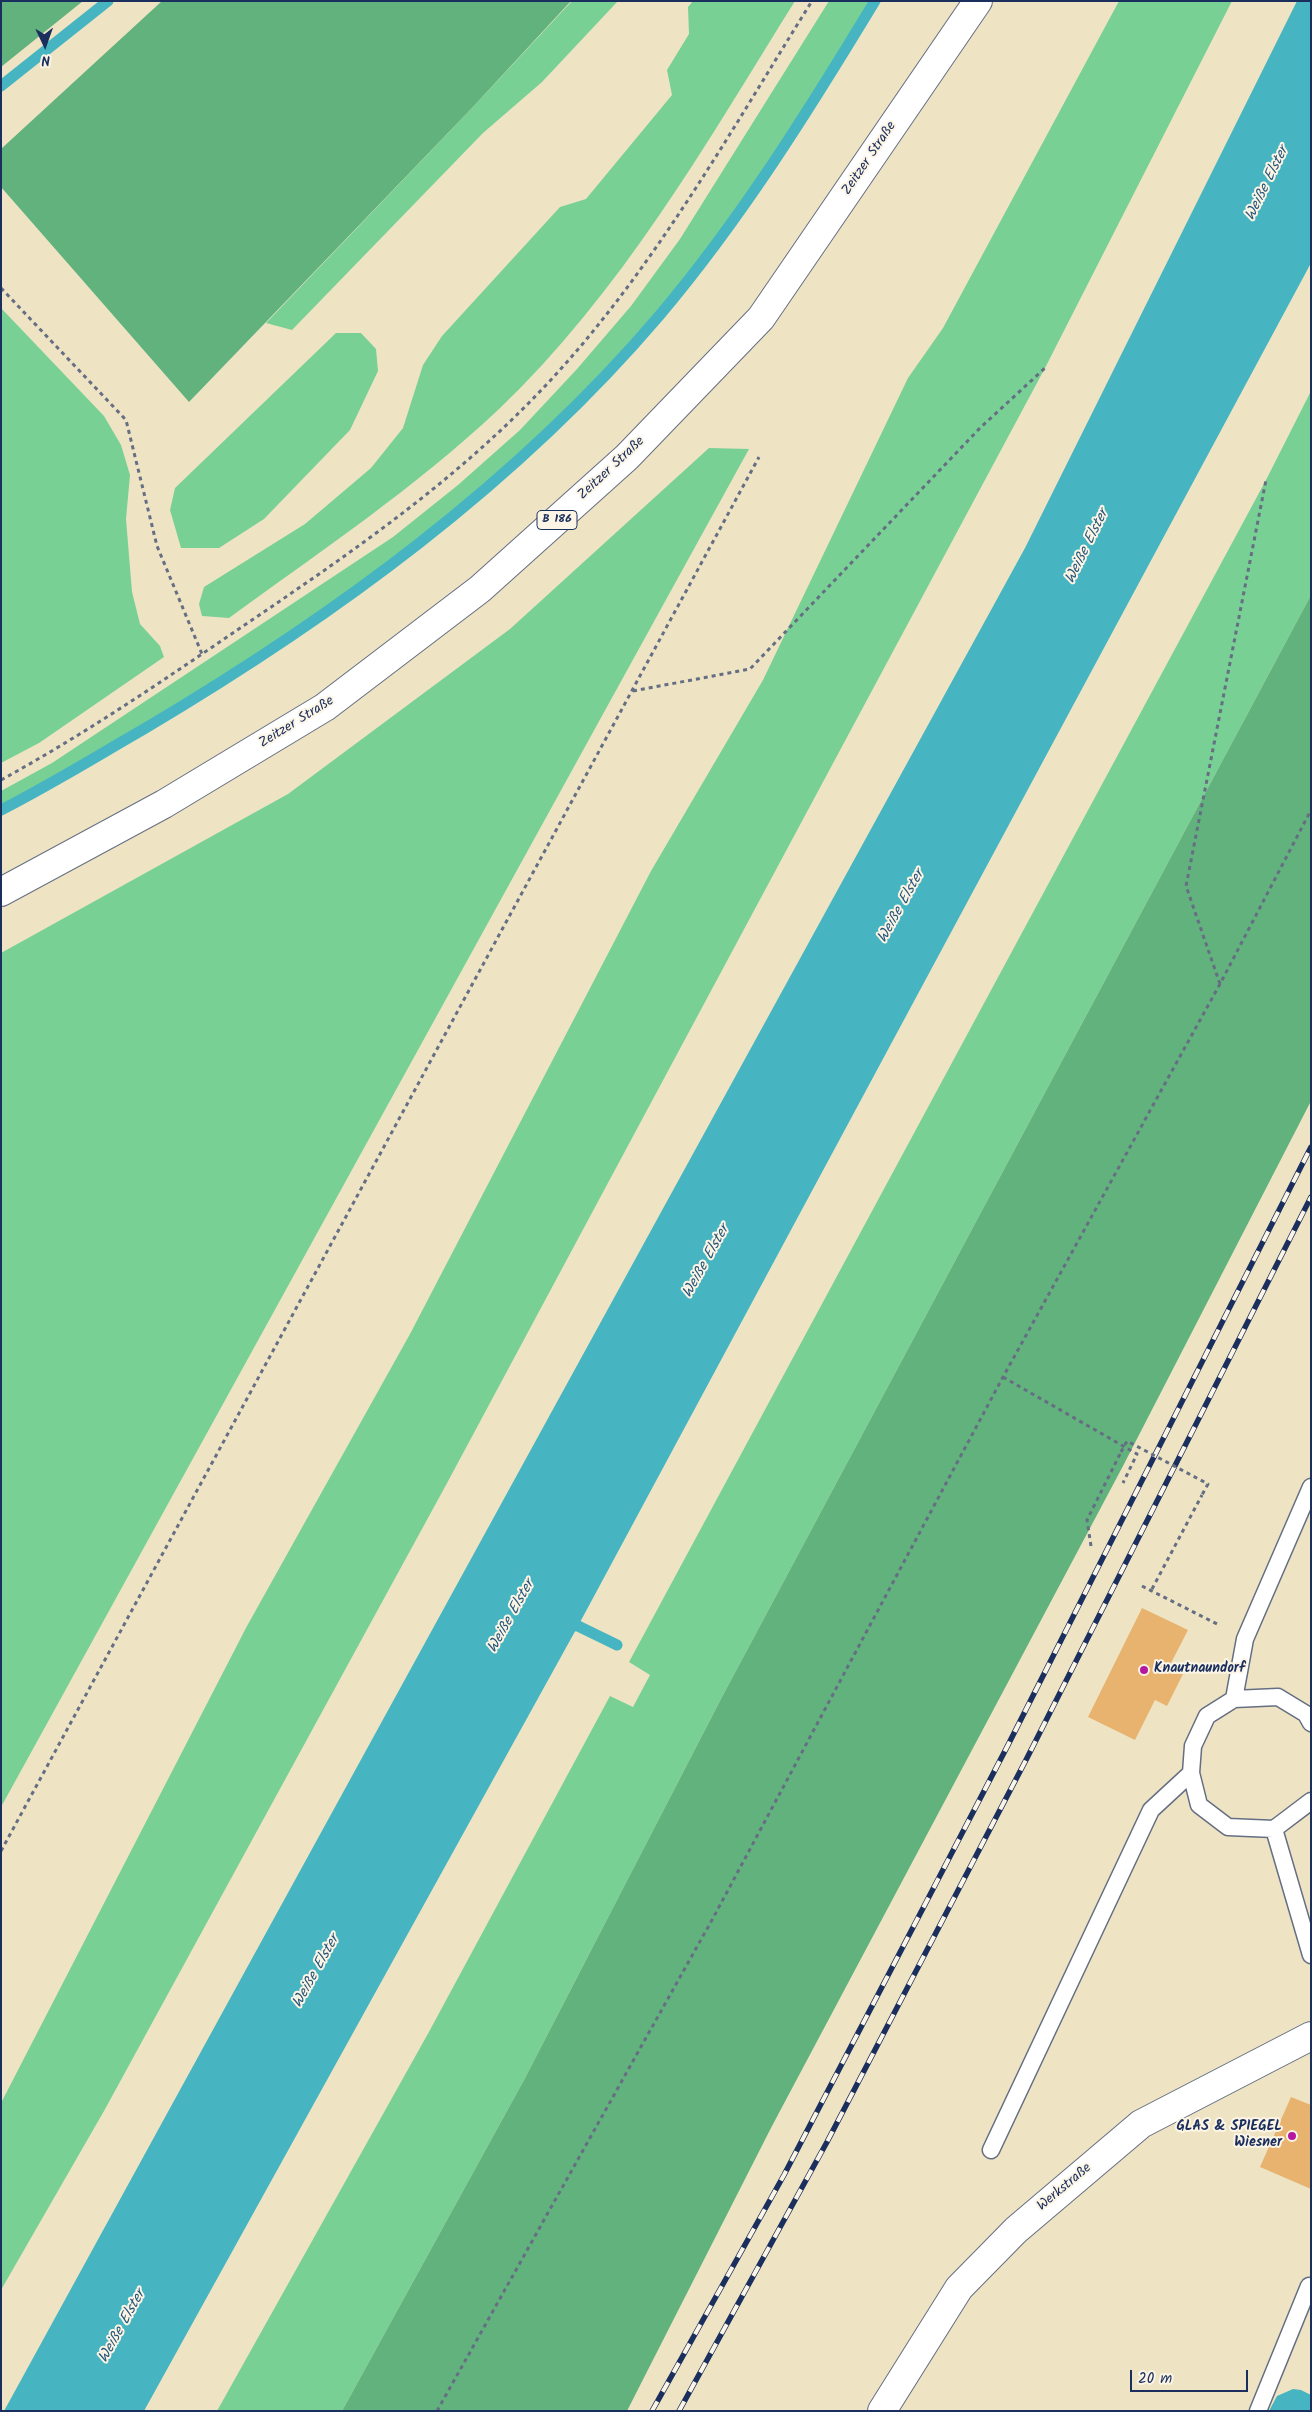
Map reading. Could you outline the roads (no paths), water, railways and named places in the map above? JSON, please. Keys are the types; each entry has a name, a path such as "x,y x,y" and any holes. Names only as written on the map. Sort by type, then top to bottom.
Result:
{"main road":[{"name":"Zeitzer Straße","path":"1,892 164,804 325,707 480,589 627,457 760,318 978,1"},
{"name":"Werkstraße","path":"882,2411 960,2288 1016,2230 1141,2124 1311,2036"}],"lane":[{"path":"1234,1699 1246,1639 1311,1486"},
{"path":"1311,1723 1306,1714 1278,1697 1234,1699 1207,1716 1192,1746 1191,1773 1198,1805 1228,1827 1274,1829 1311,1801"},
{"path":"991,2150 1151,1810 1191,1773"},
{"path":"1274,1829 1311,1955"},
{"path":"1258,2411 1309,2286"}],"water":[{"name":"Weiße Elster","path":"1297,1 1311,1 1311,263 578,1626 144,2411 4,2411 1025,548"},
{"path":"1293,2389 1301,2390 1311,2395 1311,2411 1269,2411 1277,2396"}],"waterway":[{"path":"1,86 108,1"},
{"path":"1,810 144,729 284,641 419,544 545,436 604,377 659,316 718,241 773,163 875,1"},
{"path":"564,1625 578,1626 617,1645"}],"railway":[{"path":"652,2411 784,2175 1007,1747 1311,1147"},
{"path":"679,2411 827,2142 1027,1758 1311,1197"}],"place":[{"name":"Knautnaundorf","path":"1144,1670"},
{"name":"GLAS & SPIEGEL Wiesner","path":"1292,2136"}]}
